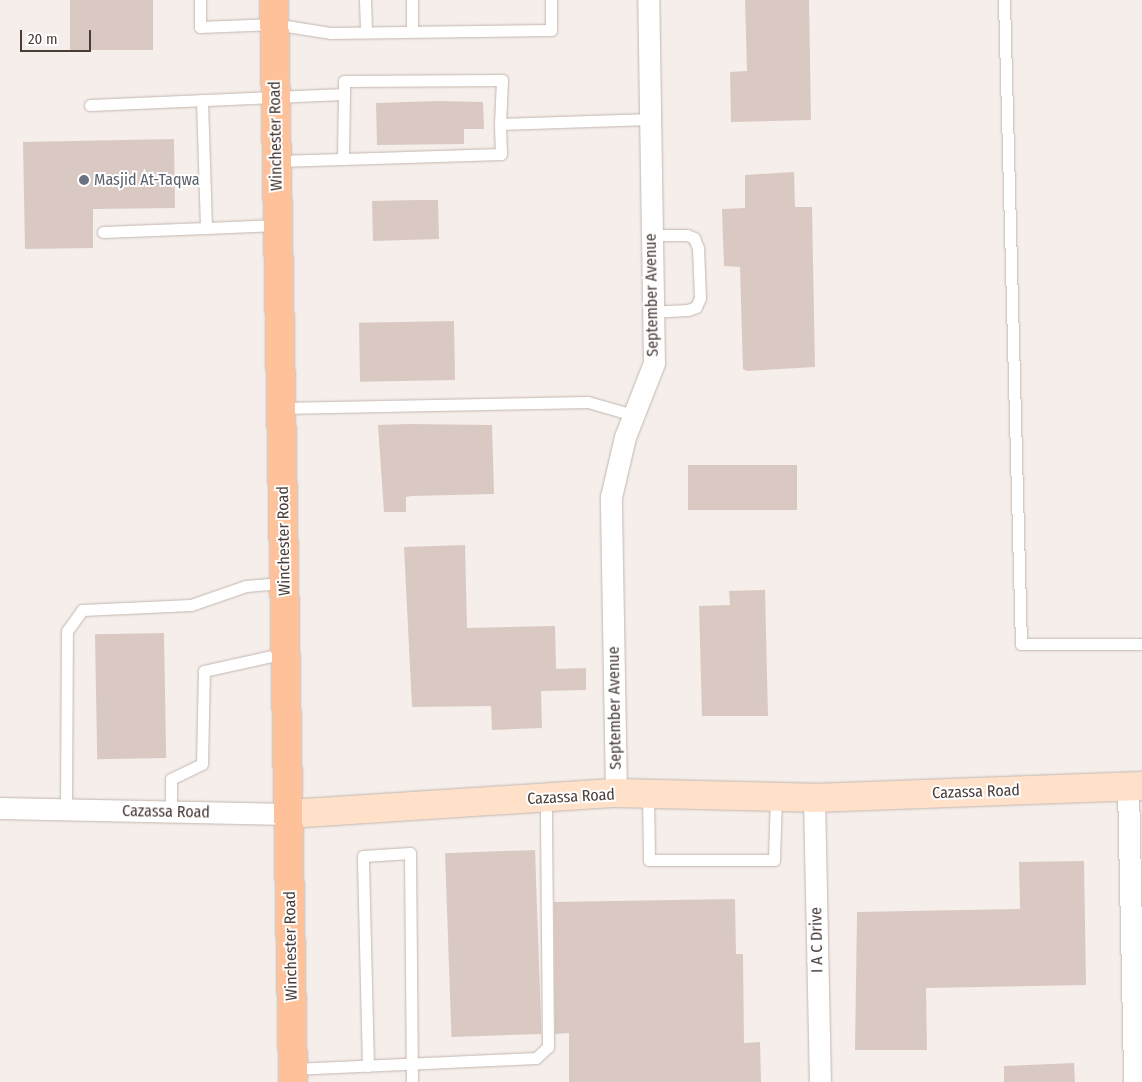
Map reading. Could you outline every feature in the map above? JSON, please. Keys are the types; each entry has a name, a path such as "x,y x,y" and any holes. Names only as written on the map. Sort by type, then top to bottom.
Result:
{"main road":[{"name":"Winchester Road","path":"274,12 293,1076"}],"street":[{"name":"September Avenue","path":"616,793 611,497 633,415 654,362 648,0"},
{"name":"Cazassa Road","path":"0,808 288,814 616,793 814,798 1135,786"},
{"path":"1134,1082 1135,786"},
{"name":"I A C Drive","path":"814,798 820,1082"}],"lane":[{"path":"200,0 200,27 274,12 331,33 412,30 551,30 551,0"},
{"path":"365,0 366,32"},
{"path":"412,0 412,30"},
{"path":"1004,0 1021,644 1142,644"},
{"path":"277,161 501,154 502,80 344,81 343,158"},
{"path":"90,105 344,94"},
{"path":"202,100 206,228"},
{"path":"500,124 650,119"},
{"path":"103,232 278,225"},
{"path":"652,236 687,235 694,238 698,248 700,290 696,307 653,312"},
{"path":"281,408 588,402 633,415"},
{"path":"66,809 67,631 82,610 191,606 246,586 284,583"},
{"path":"171,812 171,779 202,764 204,672 286,653"},
{"path":"648,794 649,860 774,860 776,797"},
{"path":"293,1076 412,1062 536,1058 548,1047 546,798"},
{"path":"368,1066 363,856 410,853 412,1082"}],"building":[{"path":"70,0 153,0 153,50 70,50"},
{"path":"745,0 809,0 811,120 731,122 730,72 747,71"},
{"path":"483,102 484,129 464,129 464,144 377,145 376,103"},
{"path":"174,139 175,208 93,209 93,248 25,249 23,142"},
{"path":"794,172 795,207 812,207 815,367 747,371 743,369 740,267 724,266 722,209 745,208 745,175"},
{"path":"438,200 439,239 373,241 372,201"},
{"path":"454,321 455,380 360,382 359,323"},
{"path":"378,425 492,425 494,494 411,496 406,497 406,512 384,512"},
{"path":"688,465 797,465 797,510 688,510"},
{"path":"465,545 467,628 555,626 556,669 586,668 586,690 541,691 542,728 492,730 491,706 412,707 404,547"},
{"path":"765,590 768,716 702,716 699,606 730,605 729,591"},
{"path":"164,633 166,758 97,759 95,634"},
{"path":"535,850 541,1034 451,1037 445,853"},
{"path":"1084,861 1086,985 926,988 927,1050 855,1050 857,912 1020,909 1019,862"},
{"path":"735,899 736,954 743,954 744,1043 760,1042 761,1082 569,1082 569,1033 555,1034 554,902"},
{"path":"1074,1063 1075,1082 1004,1082 1004,1066"}],"place":[{"name":"Masjid At-Taqwa","path":"84,180"}]}
